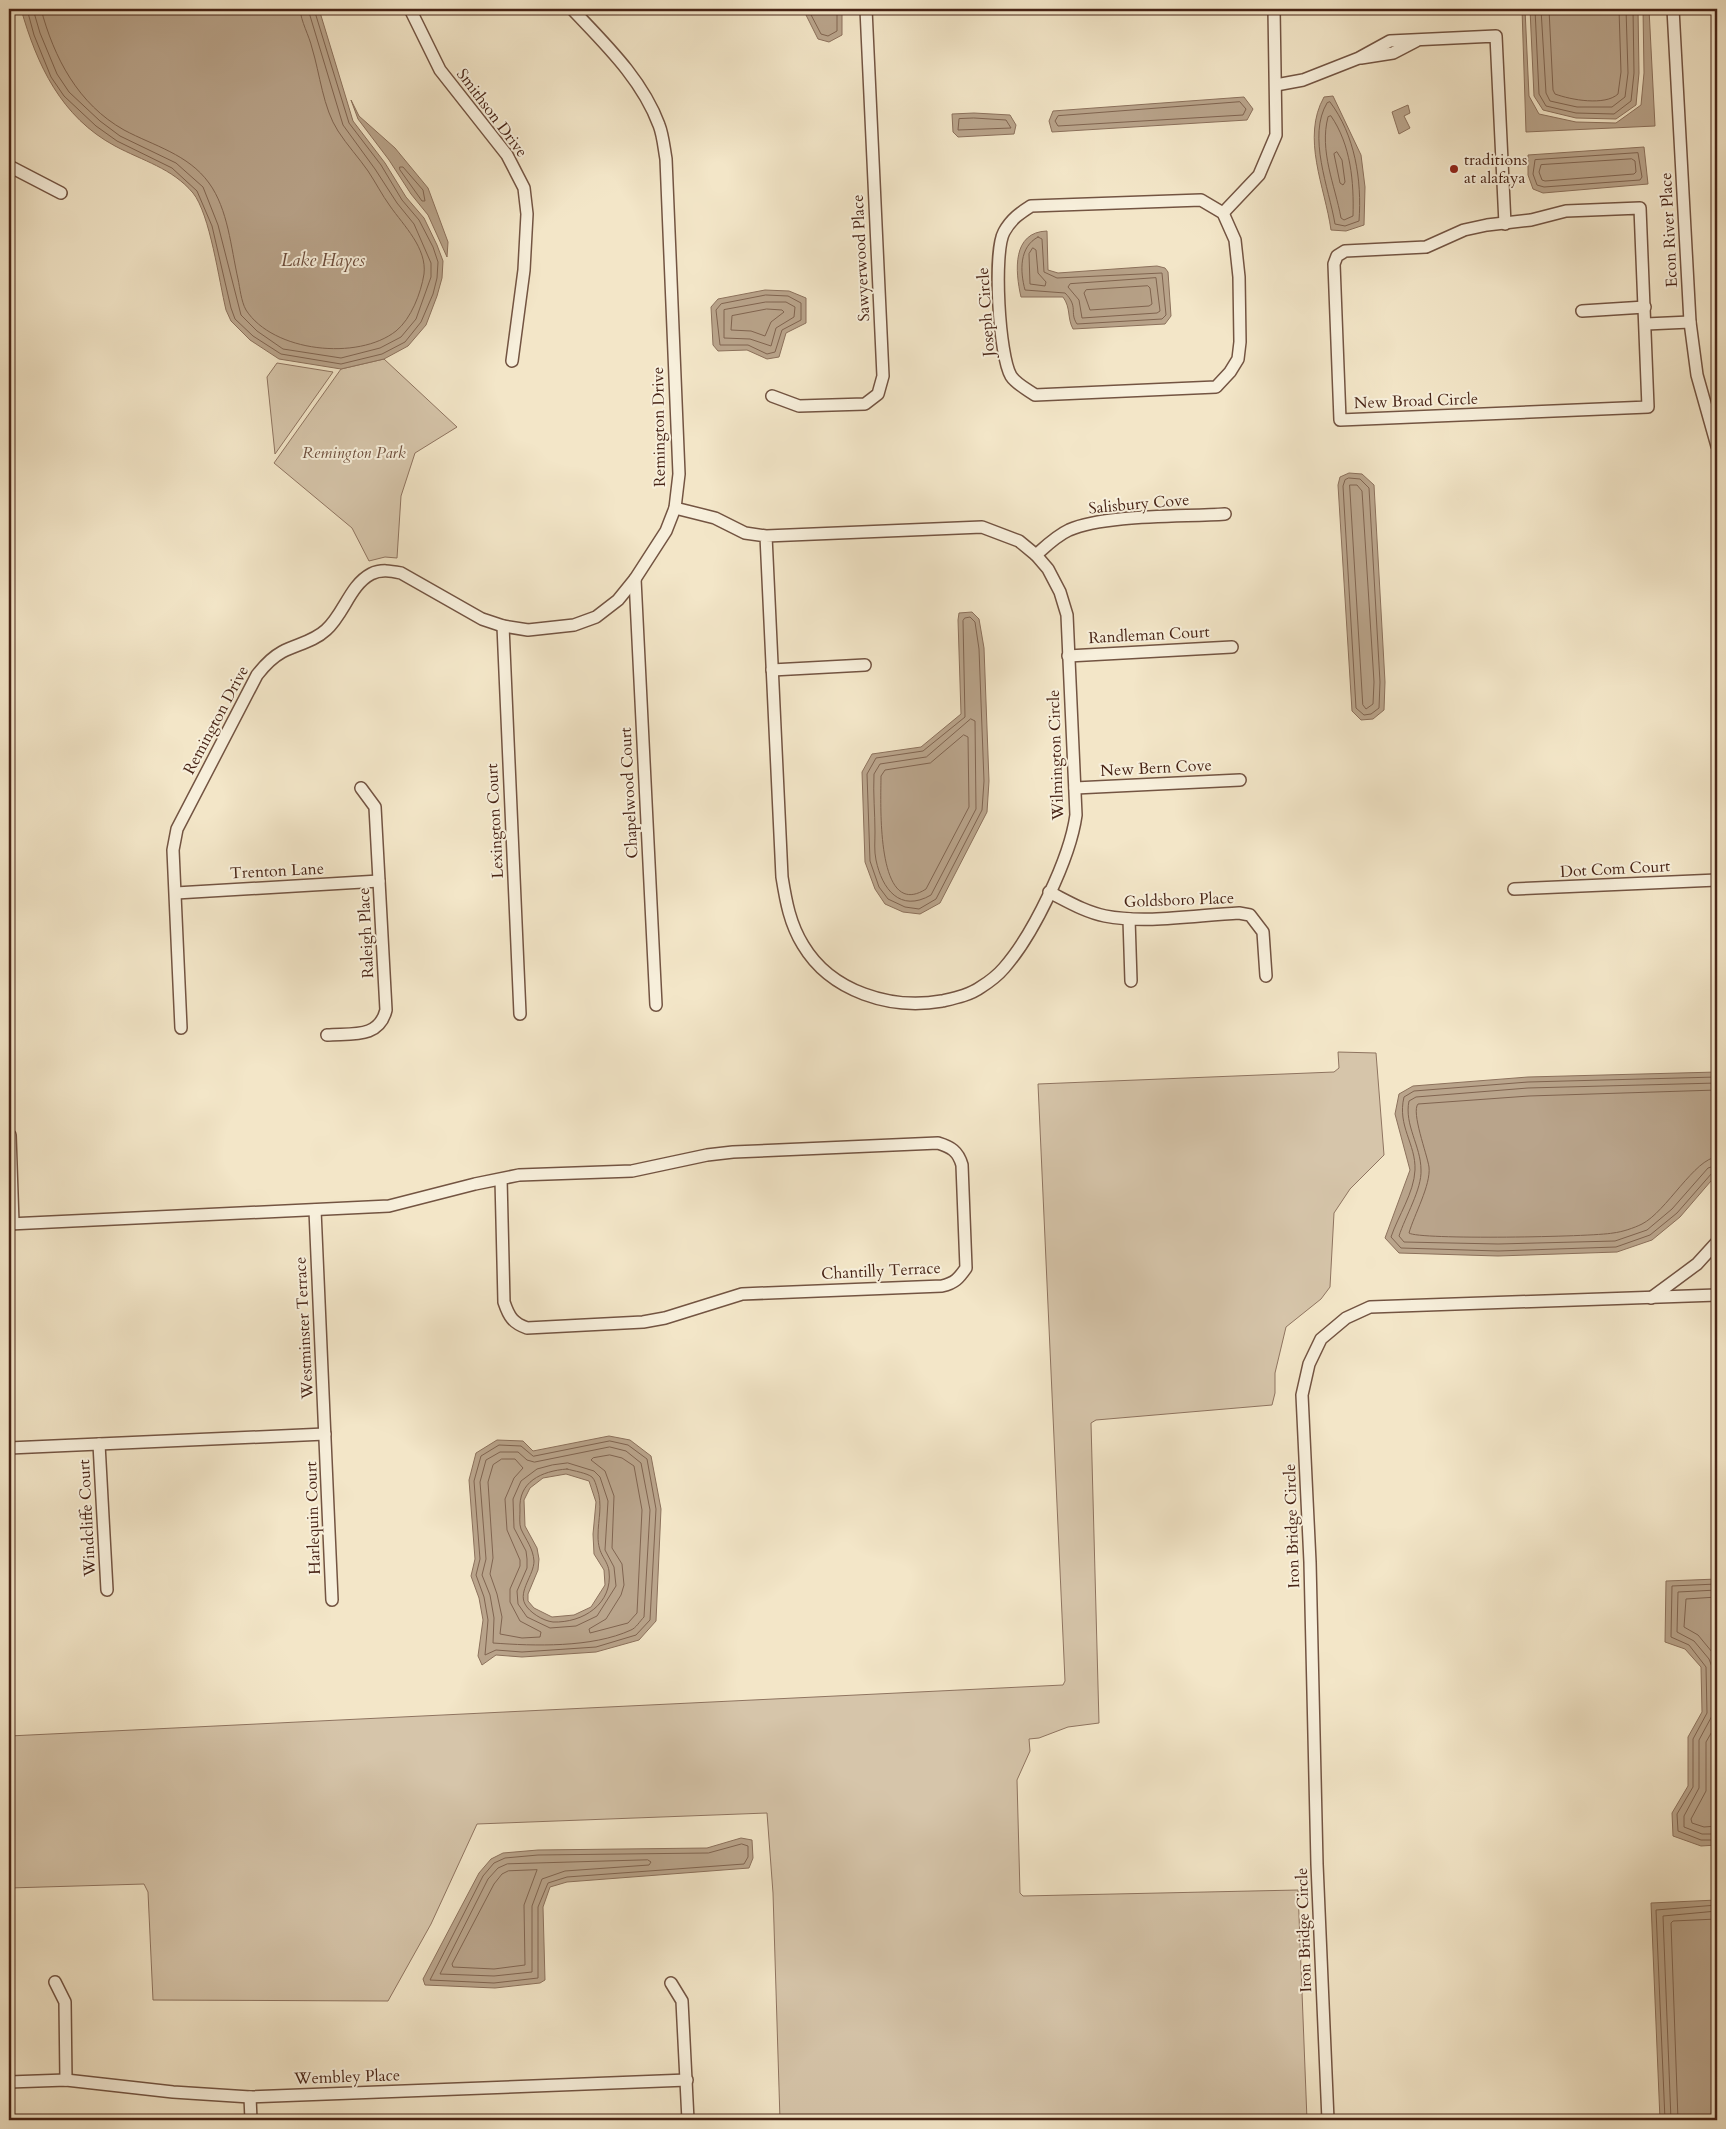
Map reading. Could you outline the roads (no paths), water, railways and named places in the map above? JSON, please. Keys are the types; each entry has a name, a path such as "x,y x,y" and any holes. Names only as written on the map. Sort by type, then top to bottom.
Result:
{"street":[{"name":"Smithson Drive","path":"410,9 440,70 507,155 524,188 527,214 524,270 512,360"},
{"name":"Remington Drive","path":"181,1028 173,850 176,828 256,675 268,662 283,652 315,639 338,617 360,581 373,573 387,570 401,573 482,619 503,626 528,630 574,625 596,617 618,600 635,578 666,530 675,508 679,474 666,159 660,127 650,104 635,80 572,9"},
{"name":"Sawyerwood Place","path":"772,396 799,406 865,404 878,394 883,376 866,9"},
{"path":"1223,212 1259,175 1276,135 1274,9"},
{"name":"Econ River Place","path":"1673,9 1690,322 1697,375 1717,446"},
{"path":"1276,85 1303,80 1359,58 1390,41 1496,36 1505,224"},
{"path":"9,166 61,193"},
{"name":"Joseph Circle","path":"1200,200 1223,212 1235,240 1240,342 1238,359 1230,372 1216,387 1035,395 1012,378 1005,361 1002,342 998,253 1003,233 1016,215 1031,206 1200,200"},
{"name":"New Broad Circle","path":"1640,208 1648,407 1340,420 1334,264 1337,256 1345,251 1426,247 1464,230 1505,224 1566,211 1640,208"},
{"path":"1582,311 1645,307"},
{"path":"1646,324 1690,322"},
{"name":"Wilmington Circle","path":"675,508 715,518 745,533 766,536 982,528 1020,541 1048,569 1060,592 1067,615 1076,816 1073,836 1068,854 1021,947 1003,970 979,988 954,998 920,1005 894,1003 867,996 847,987 826,971 804,947 793,926 786,903 782,877 766,536"},
{"name":"Salisbury Cove","path":"1036,555 1052,540 1068,530 1085,524 1225,514"},
{"name":"Chapelwood Court","path":"635,578 656,1005"},
{"name":"Lexington Court","path":"503,626 520,1014"},
{"name":"Randleman Court","path":"1068,656 1232,647"},
{"path":"772,670 865,664"},
{"name":"New Bern Cove","path":"1075,788 1240,780"},
{"name":"Raleigh Place","path":"327,1035 368,1032 378,1028 384,1020 386,1010 375,807 361,788"},
{"name":"Dot Com Court","path":"1514,890 1717,880"},
{"name":"Trenton Lane","path":"176,893 379,881"},
{"name":"Goldsboro Place","path":"1049,892 1081,908 1104,916 1129,919 1239,913 1250,915 1258,922 1263,932 1266,976"},
{"path":"1129,919 1131,981"},
{"path":"10,1135 11,1224 315,1210"},
{"name":"Chantilly Terrace","path":"315,1210 389,1206 501,1179 519,1175 632,1171 707,1155 733,1152 938,1143 952,1148 960,1156 962,1164 966,1268 952,1284 942,1286 742,1294 665,1318 642,1322 527,1328 516,1324 508,1315 504,1302 501,1179"},
{"name":"Westminster Terrace","path":"315,1210 325,1434"},
{"path":"1651,1298 1697,1264 1717,1242"},
{"name":"Iron Bridge Circle","path":"1328,2120 1317,1870 1310,1562 1302,1394 1308,1364 1321,1339 1346,1318 1370,1307 1717,1295"},
{"path":"9,1448 325,1434"},
{"name":"Harlequin Court","path":"325,1434 332,1600"},
{"name":"Windcliffe Court","path":"99,1444 107,1590"},
{"path":"55,1982 65,2002 66,2080"},
{"path":"671,1983 682,2001 688,2120"},
{"name":"Wembley Place","path":"9,2082 66,2080 173,2092 250,2097 687,2080"},
{"path":"250,2097 251,2120"}],"water":[{"name":"Lake Hayes","path":"21,9 319,9 353,121 385,163 406,197 424,218 443,261 442,278 426,325 408,346 384,359 341,369 279,359 250,340 231,321 226,310 209,232 199,203 193,193 176,177 115,146 96,134 80,120 54,88 35,50"},
{"path":"803,9 842,9 842,35 829,42 818,39"},
{"path":"1522,9 1525,9 1529,96 1539,114 1576,122 1616,123 1641,105 1644,73 1643,9 1649,9 1655,126 1526,132"},
{"path":"1530,9 1638,9 1639,73 1636,105 1616,119 1576,118 1543,110 1534,96"},
{"path":"1333,96 1361,155 1365,187 1364,225 1346,231 1331,230 1315,146 1317,113 1324,97"},
{"path":"1244,97 1253,109 1247,120 1052,132 1049,121 1053,111"},
{"path":"351,100 359,116 395,148 428,188 448,242 447,257 428,215 358,119"},
{"path":"1408,105 1410,113 1404,116 1410,128 1399,134 1392,112"},
{"path":"952,114 1010,115 1016,125 1014,134 958,137 953,132"},
{"path":"1644,147 1648,184 1543,193 1533,189 1528,175 1528,155"},
{"path":"1047,231 1048,270 1058,273 1157,266 1165,268 1168,272 1171,316 1165,324 1073,329 1063,297 1021,297 1017,265 1022,245 1027,238 1036,233"},
{"path":"765,290 789,291 806,298 806,323 786,333 779,357 767,359 747,350 718,351 713,345 711,307 718,299"},
{"path":"1349,473 1362,474 1374,485 1385,682 1384,710 1373,719 1361,720 1352,711 1338,485 1340,477"},
{"path":"972,612 979,619 984,648 989,781 987,812 940,903 920,914 903,912 885,904 875,889 865,862 862,772 872,754 921,747 961,714 958,620 959,613"},
{"path":"1717,1072 1717,1174 1680,1217 1652,1240 1617,1252 1498,1256 1399,1253 1385,1238 1410,1170 1395,1114 1399,1094 1413,1086 1528,1077"},
{"path":"609,1436 630,1440 651,1456 661,1509 656,1621 639,1640 596,1652 522,1657 496,1655 482,1665 478,1656 483,1620 479,1598 471,1576 475,1559 469,1480 476,1453 497,1440 523,1441 533,1451","holes":["566,1474 589,1481 596,1502 593,1534 594,1554 604,1570 605,1585 591,1607 574,1615 552,1617 534,1608 528,1601 528,1594 538,1570 539,1559 537,1548 525,1526 524,1500 530,1488 543,1478"]},
{"path":"1717,1579 1717,1845 1701,1846 1673,1836 1672,1813 1688,1786 1688,1737 1702,1712 1701,1667 1685,1649 1665,1642 1666,1581"},
{"path":"741,1838 752,1840 753,1858 749,1868 567,1882 550,1887 543,1907 545,1980 540,1983 495,1988 425,1985 423,1979 479,1873 491,1859 503,1853 538,1850 707,1848"},
{"path":"1717,1900 1717,2120 1660,2120 1651,1903"}],"place":[{"name":"traditions at alafaya","path":"1454,169"}],"park label":[{"name":"Remington Park","path":"354,453"}]}
